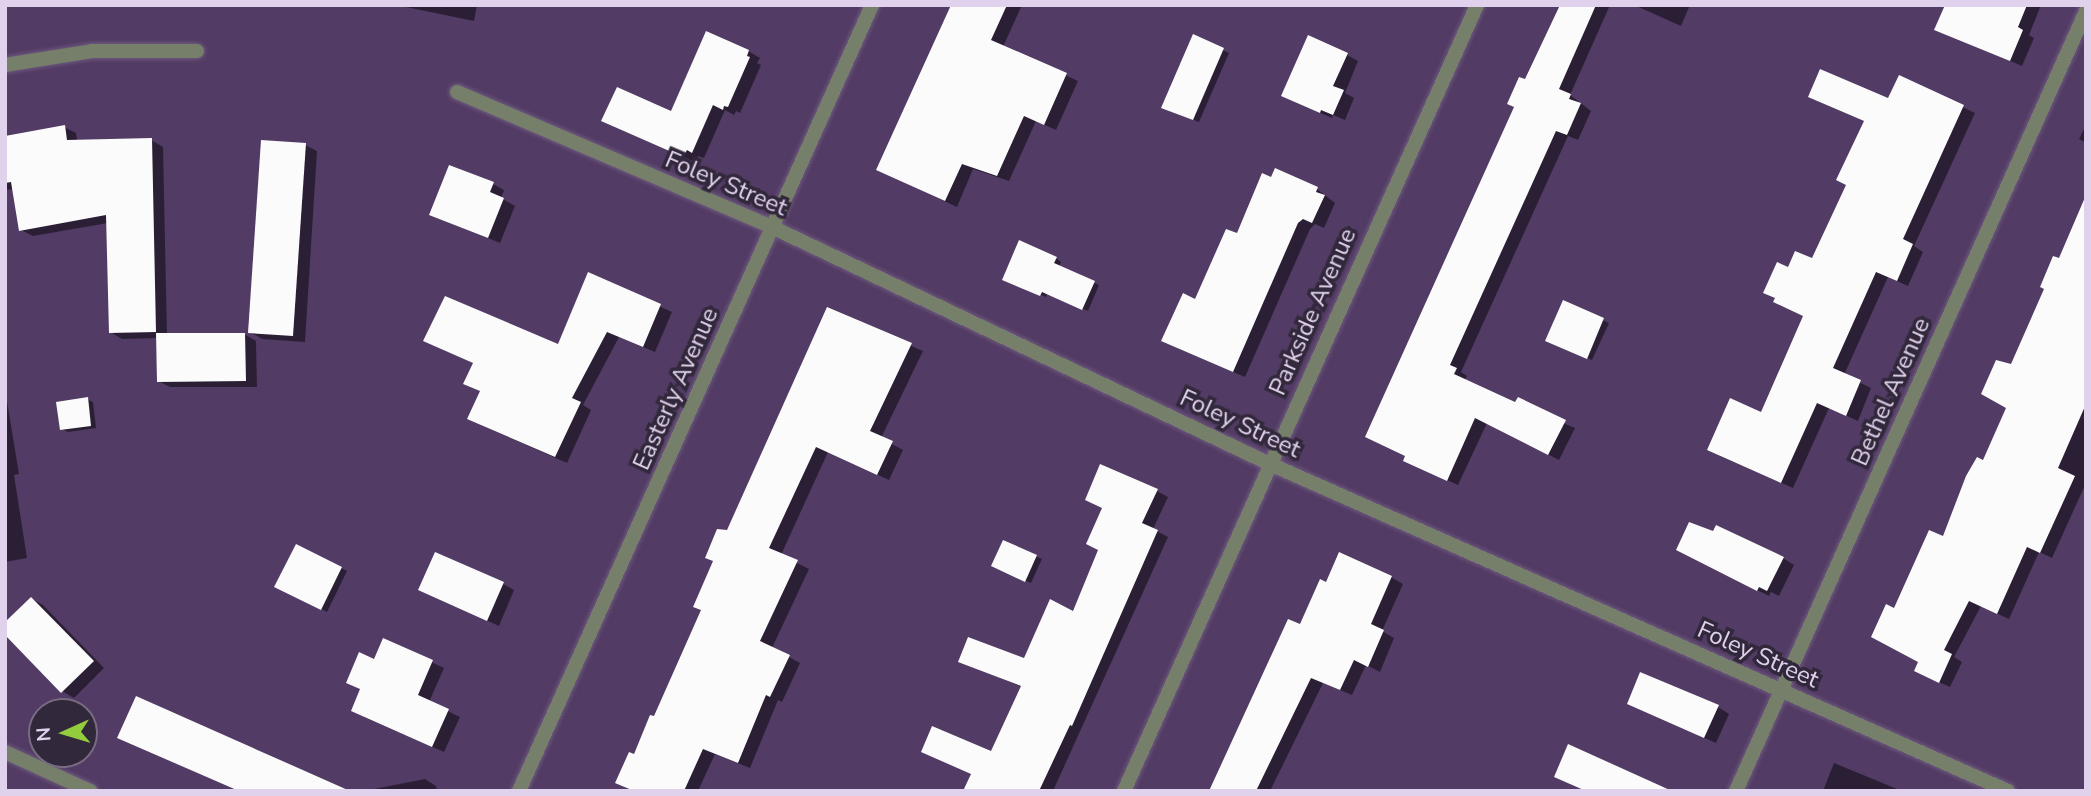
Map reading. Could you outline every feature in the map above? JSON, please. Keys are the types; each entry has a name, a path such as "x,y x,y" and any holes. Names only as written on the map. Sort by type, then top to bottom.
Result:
{"street":[{"name":"Easterly Avenue","path":"519,791 774,229 872,5"},
{"name":"Parkside Avenue","path":"1124,791 1477,5"},
{"name":"Bethel Avenue","path":"1736,791 2086,11"},
{"path":"5,65 92,51 197,51"},
{"name":"Foley Street","path":"457,92 774,229 1270,464 2008,791"},
{"path":"5,752 90,791"}],"building":[{"path":"951,5 1007,5 991,40 1067,73 1044,125 1024,116 997,176 962,164 945,201 876,170"},
{"path":"1560,5 1596,5 1559,89 1571,94 1569,99 1581,103 1567,135 1556,131 1450,365 1457,368 1454,374 1515,402 1518,397 1566,420 1548,455 1475,418 1447,481 1403,461 1405,456 1365,437 1514,107 1507,104 1519,77 1525,79"},
{"path":"1945,5 2027,5 2018,27 2023,30 2010,61 1934,30"},
{"path":"706,31 749,50 747,56 750,57 728,107 724,106 723,110 713,105 692,153 687,150 683,157 601,121 617,87 671,111"},
{"path":"1193,34 1224,48 1193,120 1161,108"},
{"path":"1308,35 1348,53 1333,86 1344,90 1333,115 1321,110 1320,113 1281,96"},
{"path":"1820,69 1888,98 1899,75 1964,105 1903,239 1913,244 1897,281 1876,272 1833,368 1861,380 1846,416 1817,403 1781,483 1707,450 1730,398 1761,412 1803,316 1773,302 1775,298 1763,293 1777,262 1788,267 1795,251 1812,258 1846,185 1836,180 1864,121 1808,97"},
{"path":"65,125 67,140 152,138 156,332 109,333 106,215 19,231 11,182 5,183 5,136"},
{"path":"261,140 306,143 293,336 248,333"},
{"path":"449,165 494,182 490,192 504,198 488,238 429,215"},
{"path":"1275,168 1318,187 1316,192 1325,195 1312,223 1303,219 1298,223 1233,372 1161,341 1183,293 1195,299 1226,229 1237,233 1262,173 1271,177"},
{"path":"2086,195 2086,404 2058,468 2075,476 2040,553 2027,547 1997,614 1969,601 1944,650 1952,654 1939,683 1914,671 1918,662 1871,637 1886,604 1894,608 1929,530 1943,536 1966,476 1977,457 1983,460 2006,408 1981,394 1996,360 2011,364 2044,289 2040,287 2053,256 2059,258"},
{"path":"1019,240 1057,257 1054,263 1095,281 1082,310 1042,292 1040,296 1002,280"},
{"path":"588,272 661,304 643,347 607,332 572,398 581,402 555,457 467,419 480,391 463,384 473,363 423,341 445,296 558,344"},
{"path":"1563,300 1604,318 1587,359 1545,341"},
{"path":"827,307 912,343 870,431 893,441 877,475 816,447 769,548 798,560 760,641 790,655 770,697 766,695 738,763 703,749 684,791 634,791 615,783 629,752 634,754 650,715 654,716 701,610 693,607 713,561 705,558 717,529 727,530"},
{"path":"156,333 245,333 246,381 157,382"},
{"path":"88,397 91,426 60,430 56,402"},
{"path":"1100,464 1158,489 1142,523 1158,530 1072,726 1070,725 1039,791 963,791 971,774 921,752 932,726 991,751 1021,686 958,662 968,637 1024,658 1050,599 1073,611 1098,550 1086,544 1102,508 1085,500"},
{"path":"1689,522 1713,531 1716,525 1784,557 1767,591 1759,587 1757,591 1676,550"},
{"path":"1003,540 1037,555 1025,582 991,566"},
{"path":"296,544 342,567 321,610 274,587"},
{"path":"435,552 504,582 487,621 418,590"},
{"path":"1339,552 1392,576 1371,624 1384,630 1368,667 1354,660 1340,690 1311,678 1256,791 1209,791 1288,619 1300,624 1320,579 1326,582"},
{"path":"31,597 94,661 61,693 5,635 5,622"},
{"path":"383,638 433,660 418,695 449,709 432,747 351,711 360,689 346,683 359,652 374,659"},
{"path":"1640,672 1719,705 1704,738 1627,704"},
{"path":"136,696 350,791 239,791 117,738"},
{"path":"1568,744 1672,791 1586,791 1554,777"}]}
